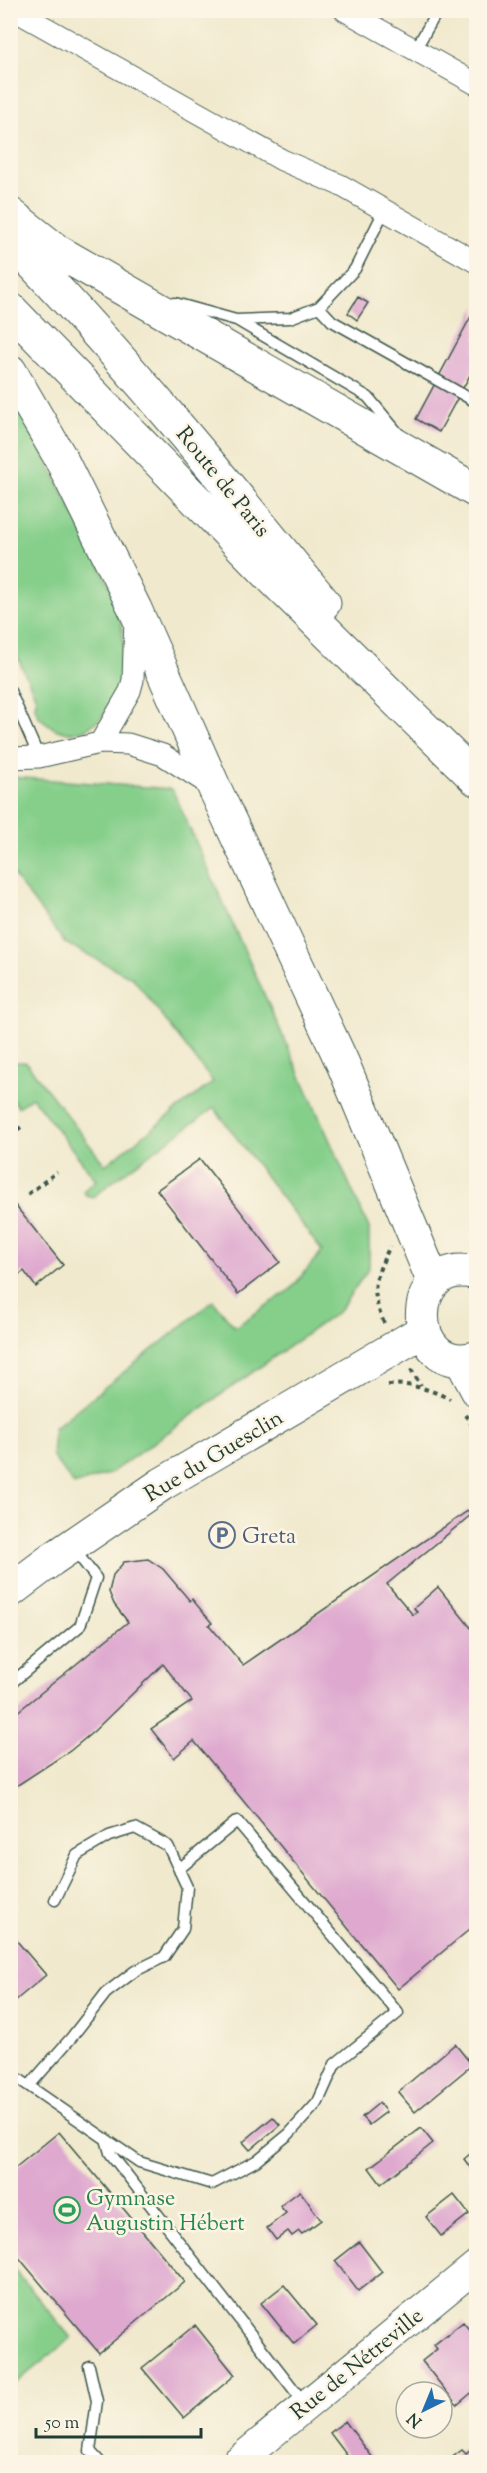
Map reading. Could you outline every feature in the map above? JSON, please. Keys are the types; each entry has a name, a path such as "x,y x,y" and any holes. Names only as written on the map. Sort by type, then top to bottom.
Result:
{"main road":[{"path":"10,214 57,250 477,491"},
{"name":"Route de Paris","path":"10,240 58,289 164,407 428,730"},
{"name":"Route de Paris","path":"10,309 276,582 477,779"},
{"path":"10,371 60,457 135,609 214,787 343,1064 434,1283"},
{"path":"468,1358 437,1350 423,1331 422,1305 426,1293 445,1275 474,1271"},
{"name":"Rue du Guesclin","path":"10,1591 162,1484 423,1331"}],"street":[{"path":"14,10 282,160 340,185 477,262"},
{"path":"344,10 477,84"},
{"path":"100,743 130,691 133,680 135,609"},
{"path":"10,758 39,757 100,743 128,744 163,755 214,787"},
{"path":"468,1358 477,1391"},
{"name":"Rue de Nétreville","path":"237,2463 305,2404 477,2266"}],"lane":[{"path":"415,50 438,10"},
{"path":"236,320 290,318 319,307 355,269 385,209"},
{"path":"126,290 236,320 369,397 417,457"},
{"path":"319,307 332,321 477,402"},
{"path":"10,692 39,757"},
{"path":"10,1684 80,1626 96,1578 72,1547"},
{"path":"10,2073 139,2162 212,2184 256,2161 289,2134 318,2102 335,2064 399,2013 237,1821 179,1869"},
{"path":"29,2086 106,1993 135,1971 164,1957 183,1929 187,1887 168,1846 135,1828 109,1836 77,1855 55,1900"},
{"path":"106,2139 110,2153 305,2404"},
{"path":"88,2366 97,2401 90,2451 100,2463"}],"path":[{"path":"10,1135 21,1127"},
{"path":"28,1194 57,1172"}],"green space":[{"path":"10,387 111,588 121,622 125,682 102,717 87,729 68,733 55,729 40,718 35,708 36,698 11,643"},
{"path":"11,777 172,789 369,1228 369,1268 339,1311 109,1474 74,1485 52,1456 54,1428 213,1301 235,1327 291,1289 322,1251 214,1108 93,1197 86,1195 83,1191 96,1180 32,1097 18,1107 11,1097 11,1067 16,1062 26,1062 105,1165 213,1082 133,978 65,943 11,872"},
{"path":"10,2264 71,2338 11,2387 10,2387"}],"building":[{"path":"358,297 368,303 357,320 348,313"},
{"path":"476,307 476,364 439,432 416,419"},
{"path":"200,1159 280,1262 238,1294 157,1190"},
{"path":"10,1199 63,1265 36,1287 24,1271 10,1282"},
{"path":"469,1510 472,1514 387,1584 413,1615 417,1612 414,1608 438,1587 476,1634 476,1924 398,1989 194,1741 174,1758 151,1729 192,1701 163,1664 93,1732 70,1751 10,1790 10,1718 128,1622 114,1604 109,1592 113,1575 124,1562 148,1559 163,1569 212,1623 209,1625 243,1665"},
{"path":"10,1933 46,1975 10,2005"},
{"path":"455,2044 472,2065 415,2112 398,2092"},
{"path":"379,2103 386,2112 369,2125 362,2117"},
{"path":"273,2117 280,2125 250,2150 243,2142"},
{"path":"421,2128 433,2143 381,2184 369,2168"},
{"name":"Gymnase Augustin Hébert","path":"59,2132 185,2282 99,2353 10,2247 10,2172"},
{"path":"476,2149 476,2175 464,2159"},
{"path":"300,2191 321,2220 302,2234 299,2231 292,2236 288,2231 276,2240 267,2228 286,2213 280,2206"},
{"path":"454,2195 469,2214 441,2236 426,2217"},
{"path":"359,2242 382,2272 358,2291 335,2261"},
{"path":"284,2285 317,2325 294,2344 261,2303"},
{"path":"463,2322 475,2337 476,2335 476,2389 457,2405 454,2401 454,2380 437,2380 422,2361 437,2349 434,2345"},
{"path":"195,2325 235,2375 184,2418 142,2368"},
{"path":"345,2421 376,2462 352,2462 330,2433"},
{"path":"476,2446 476,2462 446,2462 462,2450 466,2454"}],"place":[{"name":"Greta","path":"222,1535"},
{"name":"Gymnase Augustin Hébert","path":"67,2210"}]}
